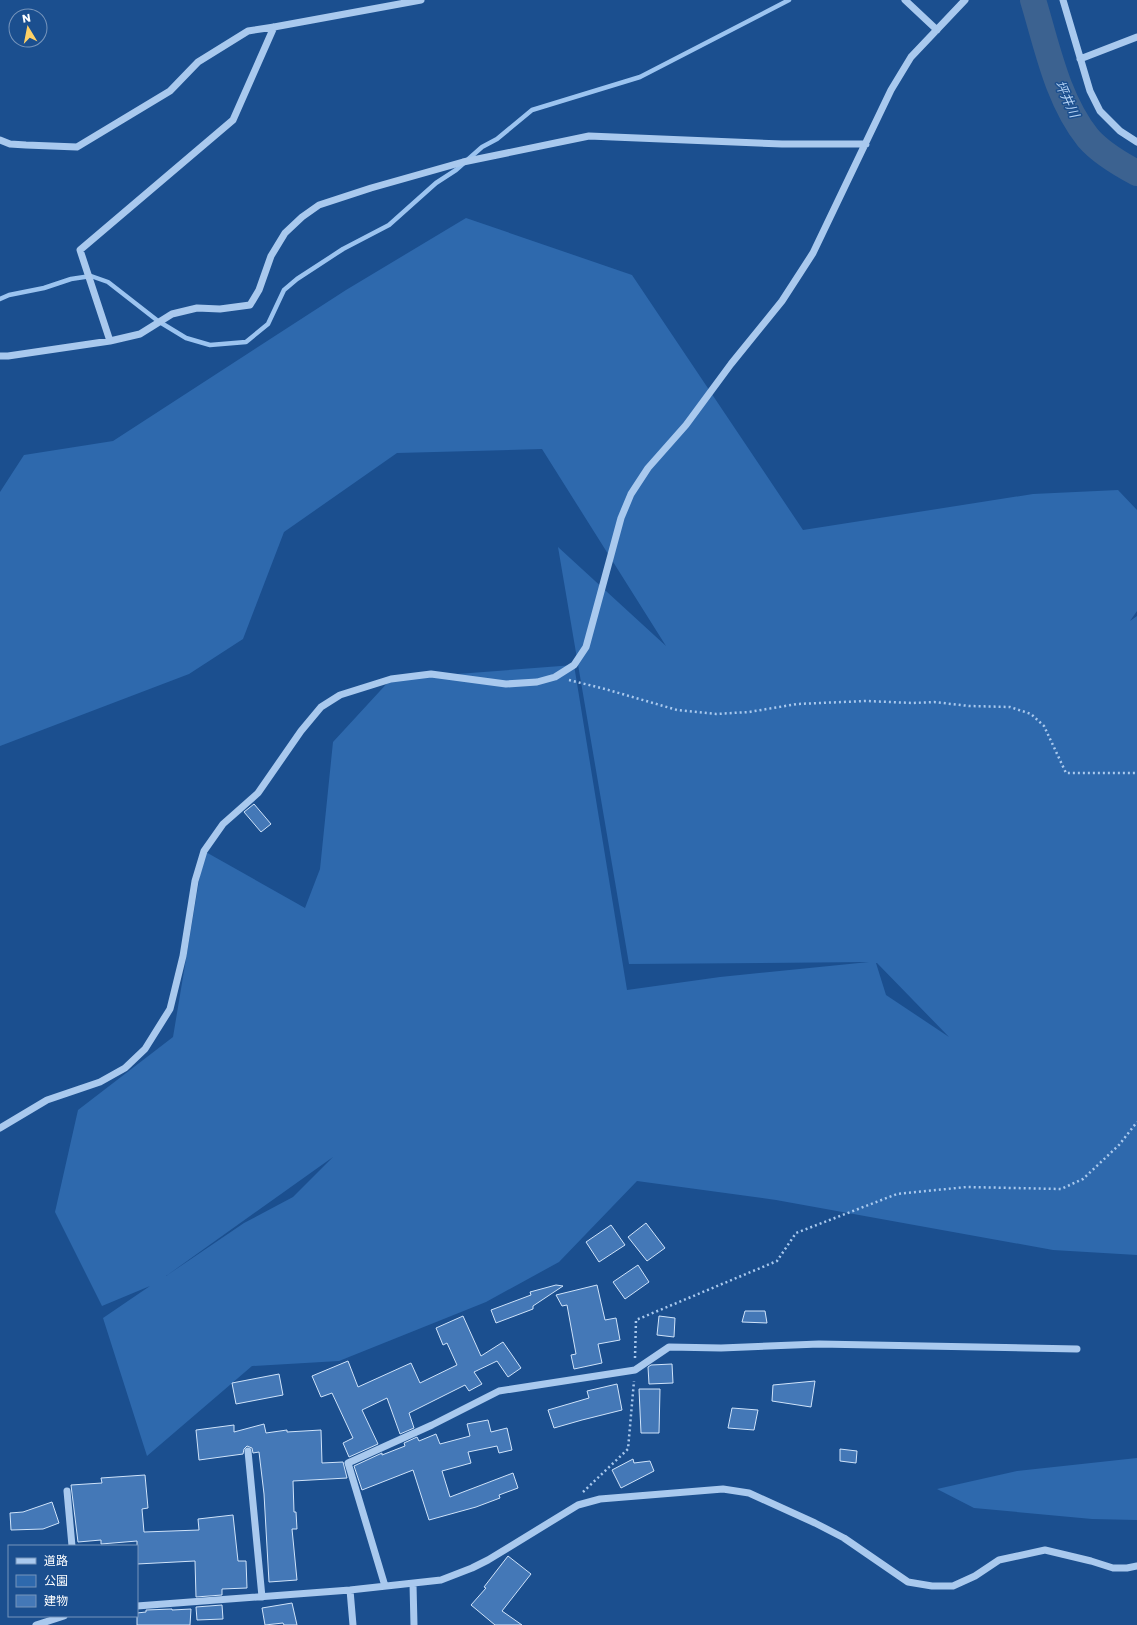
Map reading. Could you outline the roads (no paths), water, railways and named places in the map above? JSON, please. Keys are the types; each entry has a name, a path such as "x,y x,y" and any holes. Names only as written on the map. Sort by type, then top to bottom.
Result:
{"street":[{"path":"0,140 10,144 77,147 170,91 198,62 248,31 274,28 421,0"},
{"path":"905,0 937,30"},
{"path":"0,1128 47,1100 100,1082 125,1068 145,1049 170,1009 183,956 195,881 204,851 223,824 258,793 300,731 321,707 340,695 398,678 431,674 506,684 537,682 555,677 574,665 586,647 621,518 631,494 648,468 686,424 731,364 782,301 813,253 891,90 911,57 965,0"},
{"path":"1063,0 1090,90 1100,111 1120,132 1137,142"},
{"path":"110,341 80,250 233,120 274,28"},
{"path":"1080,59 1137,37"},
{"path":"0,356 110,341 140,334 172,314 198,308 220,308 250,305 259,290 271,256 285,233 302,217 319,206 341,198 463,162 588,136 782,144 866,144"},
{"path":"385,1586 348,1464 499,1392 635,1370 669,1347 721,1348 819,1344 1077,1349"},
{"path":"248,1451 262,1597"},
{"path":"138,1606 350,1590 441,1580 472,1568 578,1505 600,1499 723,1489 749,1492 815,1523 844,1538 908,1582 932,1586 953,1586 975,1576 999,1560 1045,1550 1113,1568 1137,1566"},
{"path":"67,1491 72,1545"},
{"path":"413,1584 414,1625"},
{"path":"350,1590 353,1625"},
{"path":"36,1625 61,1617"}],"waterway":[{"path":"0,299 9,295 44,288 71,279 91,276 108,282 158,321 186,338 210,345 246,342 268,324 284,290 297,279 343,249 389,225 436,183 456,170 482,147 497,139 532,110 640,77 789,0"},
{"name":"坪井川","path":"1033,0 1054,72 1068,106 1077,123 1088,138 1099,149 1117,162 1137,173"}]}
